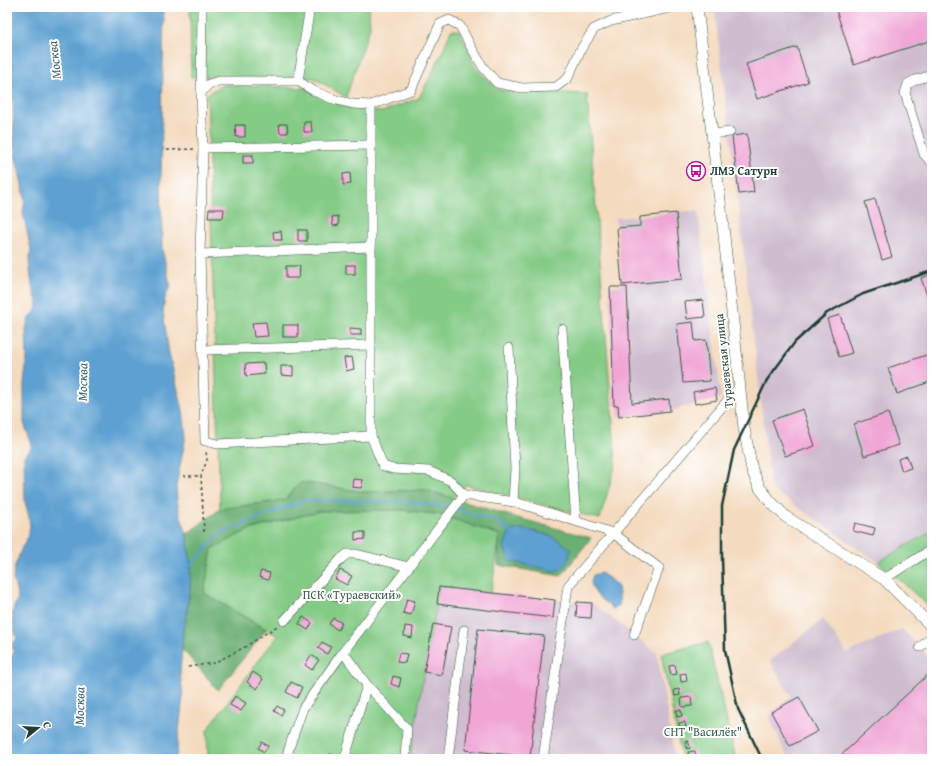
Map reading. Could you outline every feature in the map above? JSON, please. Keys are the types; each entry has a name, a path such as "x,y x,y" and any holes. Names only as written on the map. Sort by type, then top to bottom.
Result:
{"main road":[{"name":"Тураевская улица","path":"697,7 744,428 752,470 760,488 767,498 786,517 884,579 930,621"}],"street":[{"path":"202,7 201,93 204,148 200,254 205,441 217,444 371,436"},
{"path":"298,81 310,7"},
{"path":"665,7 674,7"},
{"path":"201,93 209,84 219,81 298,81 314,91 333,99 353,104 371,105 410,90 440,24 449,20 460,26 483,67 497,83 522,88 556,87 568,78 580,49 594,29 611,21 674,7"},
{"path":"932,75 915,80 908,84 905,93 924,154 932,163"},
{"path":"371,105 371,436 383,466 429,471 451,481 464,495 513,502 613,533 659,568 634,635"},
{"path":"712,134 730,132"},
{"path":"204,148 371,145"},
{"path":"200,254 371,247"},
{"path":"562,329 576,521"},
{"path":"203,350 371,345"},
{"path":"509,348 515,469 513,502"},
{"path":"543,759 568,586 740,386"},
{"path":"286,759 303,708 343,652 464,495"},
{"path":"884,579 932,549"},
{"path":"284,621 347,554 356,554 409,567"},
{"path":"448,759 464,630"},
{"path":"920,647 932,637"},
{"path":"343,652 367,685 407,729 405,759"},
{"path":"345,759 367,685"}],"path":[{"path":"167,150 204,148"},
{"path":"204,532 201,476 207,460 205,441"},
{"path":"183,476 201,476"},
{"path":"188,666 214,663 245,647 284,621"}],"shaded area":[{"path":"714,7 932,7 932,531 878,562 771,489"},
{"path":"698,210 721,398 670,411 619,417 618,405 614,406 610,287 622,285 616,218"},
{"path":"439,587 592,603 657,653 675,759 410,759"},
{"path":"823,619 847,653 902,629 932,660 932,759 791,759 785,752 769,716 791,696 770,661"}],"green space":[{"path":"190,7 369,7 370,27 346,97 314,78 191,77"},
{"path":"451,30 459,30 475,67 499,90 587,94 616,463 600,519 466,485 453,498 426,490 365,492 301,482 285,500 220,509 207,94 224,84 305,88 342,106 382,112 419,98 441,55"},
{"path":"301,482 365,492 426,490 504,514 591,538 561,576 498,565 499,535 442,515 403,510 320,511 248,530 212,549 204,593 266,630 218,690 182,649 183,626 186,619 191,565 187,534 220,509 285,500"},
{"name":"ПСК «Тураевский»","path":"403,510 442,515 500,535 491,593 439,587 410,759 208,759 207,730 278,636 204,593 212,549 248,530 320,511"},
{"path":"932,531 932,604 928,606 878,562"},
{"name":"СНТ \"Василёк\"","path":"708,642 736,759 682,759 661,654"}],"water":[{"name":"Москва","path":"7,7 164,7 161,177 162,249 171,288 167,292 163,311 169,354 183,410 186,436 176,486 180,514 187,534 191,565 186,619 183,627 180,673 183,695 176,759 7,759 8,686 12,679 7,660 14,653 12,644 17,639 13,623 13,609 18,599 13,578 15,566 22,547 26,542 30,527 25,502 24,456 30,450 32,445 24,423 24,384 27,356 26,329 29,318 35,312 38,304 32,286 29,262 31,250 23,213 25,199 14,149 13,101 7,70"},
{"path":"521,529 535,531 553,537 570,549 569,559 563,568 554,571 509,561 504,546 510,531"},
{"path":"601,573 618,587 620,603 614,609 593,590 591,581 593,575"}],"building":[{"path":"835,7 932,7 932,40 854,65"},
{"path":"797,47 808,82 757,99 746,64"},
{"path":"304,122 311,122 312,132 304,132"},
{"path":"279,124 287,124 288,133 280,133"},
{"path":"235,125 245,125 245,137 236,137"},
{"path":"747,134 754,192 739,194 732,136"},
{"path":"243,155 253,155 253,163 243,163"},
{"path":"350,173 351,184 343,185 343,174"},
{"path":"875,199 892,257 882,260 865,202"},
{"path":"209,209 224,209 223,218 208,218"},
{"path":"676,213 682,279 622,285 617,228 640,226 640,217"},
{"path":"338,216 339,225 333,226 332,217"},
{"path":"298,230 307,230 307,241 298,241"},
{"path":"281,231 282,240 274,240 273,232"},
{"path":"346,265 355,265 355,274 346,274"},
{"path":"286,266 300,266 299,278 286,278"},
{"path":"932,274 932,310 921,278"},
{"path":"610,287 627,287 632,403 669,399 670,411 619,417 618,405 614,406"},
{"path":"703,300 705,317 687,319 685,302"},
{"path":"840,315 852,353 839,357 827,319"},
{"path":"266,322 268,336 254,337 252,323"},
{"path":"693,322 695,341 706,340 710,381 683,383 677,324"},
{"path":"283,325 298,325 298,337 283,337"},
{"path":"350,328 361,329 361,335 350,335"},
{"path":"932,353 932,381 897,394 888,368"},
{"path":"352,357 354,369 346,371 344,358"},
{"path":"264,363 265,374 246,376 245,364"},
{"path":"281,366 293,366 293,376 281,375"},
{"path":"715,388 717,400 695,404 693,392"},
{"path":"803,409 815,446 785,456 772,420"},
{"path":"888,413 899,445 864,456 854,424"},
{"path":"907,456 911,468 902,471 898,459"},
{"path":"353,479 363,480 361,488 352,487"},
{"path":"855,523 875,528 873,536 853,531"},
{"path":"355,532 365,532 365,539 355,540"},
{"path":"340,570 352,576 347,585 335,579"},
{"path":"261,571 270,573 268,580 259,577"},
{"path":"439,587 555,600 553,618 437,604"},
{"path":"334,591 343,597 339,603 330,598"},
{"path":"407,599 415,601 411,615 403,613"},
{"path":"577,602 592,603 591,618 576,617"},
{"path":"303,617 312,623 308,630 299,624"},
{"path":"333,618 342,623 338,630 329,624"},
{"path":"433,624 451,627 442,675 424,672"},
{"path":"405,626 413,627 412,638 404,636"},
{"path":"478,629 544,636 530,757 465,750"},
{"path":"322,642 331,647 327,654 318,648"},
{"path":"399,653 407,654 405,663 397,662"},
{"path":"311,655 319,660 312,670 305,665"},
{"path":"675,665 677,674 671,675 669,666"},
{"path":"932,671 932,759 837,759"},
{"path":"253,672 263,679 257,689 247,682"},
{"path":"686,673 687,681 681,682 680,674"},
{"path":"393,676 401,678 399,687 391,684"},
{"path":"291,682 302,687 297,698 286,692"},
{"path":"679,689 680,695 675,696 674,690"},
{"path":"235,696 246,703 241,711 230,705"},
{"path":"691,697 692,706 682,707 681,698"},
{"path":"799,697 818,731 790,746 771,712"},
{"path":"277,706 284,710 281,715 274,711"},
{"path":"676,710 681,710 682,716 677,717"},
{"path":"685,722 686,729 680,729 679,723"},
{"path":"688,740 690,748 687,749 685,741"},
{"path":"262,742 268,746 264,752 258,748"},
{"path":"695,751 696,759 689,759 688,752"},
{"path":"330,754 341,756 341,759 329,759"}],"waterway":[{"path":"191,565 220,533 305,500 407,502 450,506 471,514 495,520 510,531"}],"railway":[{"path":"762,759 738,709 725,650 722,506 734,450 767,380 795,342 827,313 863,294 932,271"}],"place":[{"name":"ЛМЗ Сатурн","path":"696,171"}]}
